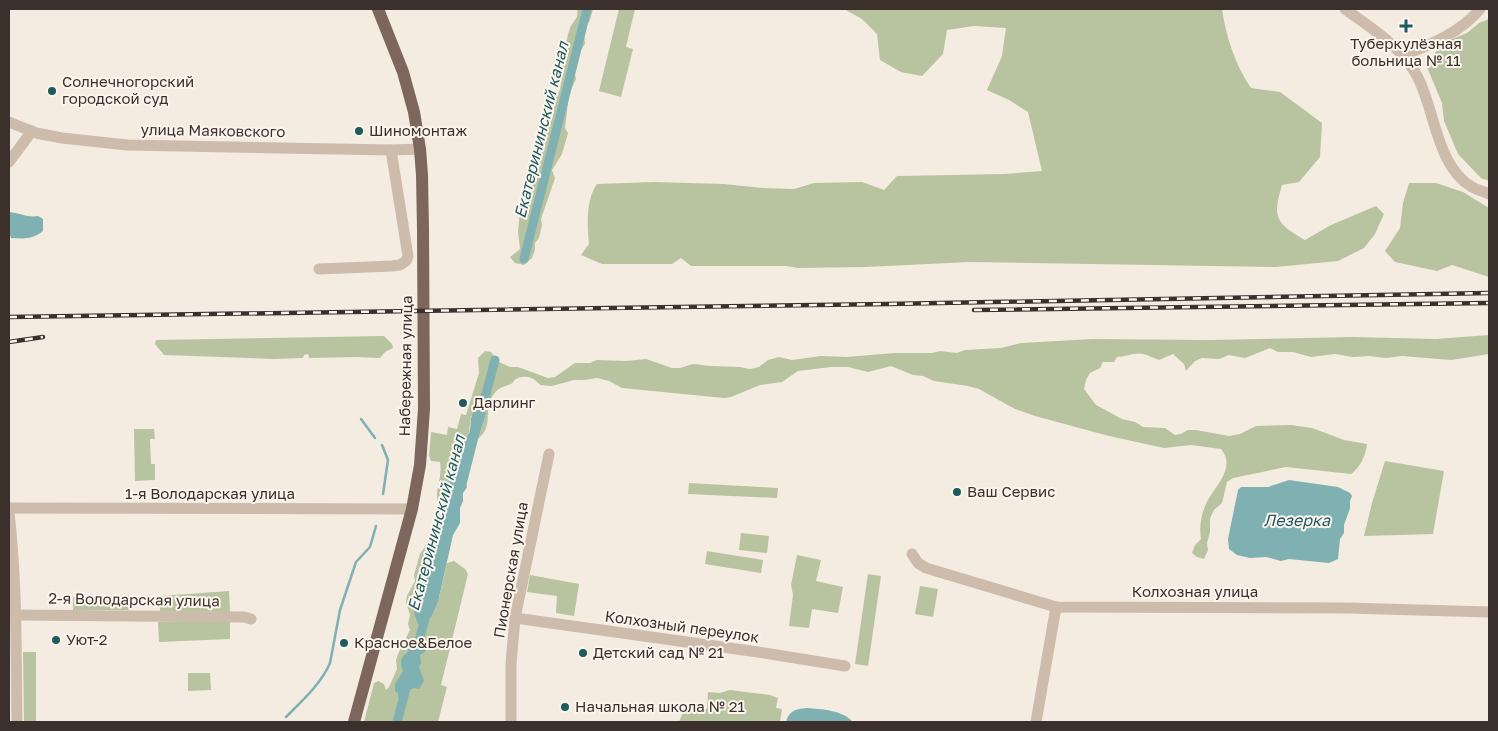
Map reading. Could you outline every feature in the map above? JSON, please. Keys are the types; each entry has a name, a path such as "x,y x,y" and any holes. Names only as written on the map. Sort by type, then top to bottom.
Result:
{"main road":[{"name":"Набережная улица","path":"354,722 412,509 420,465 424,385 422,175 420,149 407,86 378,9"}],"street":[{"path":"1345,9 1403,55 1415,71 1445,153 1456,173 1471,186 1489,194"},
{"path":"1403,55 1462,27 1480,9"},
{"name":"улица Маяковского","path":"9,122 32,132 88,142 126,145 420,149"},
{"path":"9,162 32,132"},
{"path":"319,269 392,266 400,265 406,261 408,256 392,150"},
{"name":"Пионерская улица","path":"511,722 511,664 515,618 549,454"},
{"name":"1-я Володарская улица","path":"9,508 412,509"},
{"path":"9,512 16,614 17,722"},
{"name":"Колхозная улица","path":"912,554 918,563 926,568 1056,607 1338,608 1489,612"},
{"path":"1036,722 1056,607"},
{"name":"2-я Володарская улица","path":"16,614 244,617 251,619"},
{"name":"Колхозный переулок","path":"515,618 845,666"}],"green space":[{"path":"577,9 593,9 584,31 585,44 576,57 574,67 576,79 569,94 565,128 568,133 562,154 552,170 555,178 541,219 542,225 539,238 535,243 532,258 524,265 515,263 510,257 520,249 518,231 521,203 534,172 536,158 543,143 544,134 553,116 554,98 560,90 561,83 558,73 559,68 566,62 568,36 571,25 576,18"},
{"path":"619,9 635,9 626,47 633,49 621,97 599,91"},
{"path":"844,9 1222,9 1232,50 1240,70 1251,88 1280,92 1322,123 1320,157 1299,182 1282,185 1277,212 1282,224 1305,240 1331,225 1376,206 1384,214 1375,234 1364,248 1338,261 1276,267 970,262 798,268 786,266 691,266 681,258 672,264 602,264 581,255 589,244 589,205 593,190 597,184 654,182 794,189 814,183 862,182 884,190 897,176 1005,174 1042,171 1028,112 1009,100 987,90 1002,56 1006,28 974,26 947,30 943,54 922,76 901,72 880,60 877,34 862,19"},
{"path":"1489,19 1489,181 1481,178 1458,154 1444,121 1442,103 1427,67 1440,44 1467,33 1479,23"},
{"path":"1409,183 1436,183 1463,192 1489,208 1489,277 1452,265 1437,271 1395,262 1385,251 1400,228 1403,203"},
{"path":"1489,335 1489,354 1451,360 1402,356 1386,358 1353,357 1335,354 1311,357 1293,352 1278,352 1270,348 1245,358 1229,355 1219,359 1202,358 1195,361 1186,371 1184,364 1173,354 1159,360 1145,354 1137,354 1117,357 1114,362 1103,362 1100,368 1090,373 1084,389 1096,405 1122,419 1135,422 1143,427 1165,428 1175,435 1188,430 1196,430 1229,436 1240,434 1256,426 1291,425 1312,428 1344,440 1367,444 1362,461 1351,474 1286,467 1233,478 1227,482 1222,503 1214,510 1210,518 1208,550 1204,559 1192,553 1195,545 1201,539 1200,526 1204,508 1223,477 1227,463 1221,449 1191,445 1164,448 1109,436 1015,409 979,389 934,381 891,366 868,372 848,367 798,371 782,382 760,385 724,398 622,388 609,381 597,378 574,380 552,386 540,385 533,379 523,377 500,388 494,394 488,409 485,431 475,441 479,436 485,417 471,416 469,432 460,447 453,467 449,494 440,511 437,492 441,469 440,462 431,461 429,456 431,432 447,435 448,427 457,429 461,414 466,415 479,373 478,358 485,351 491,352 499,362 510,367 518,367 548,378 555,377 575,363 590,363 597,360 626,361 646,359 672,368 693,364 750,369 759,367 768,360 779,357 792,360 821,356 846,357 940,351 957,353 965,350 1001,348 1021,343 1093,339 1208,340 1353,337 1436,339"},
{"path":"384,336 392,344 393,348 385,352 380,358 309,358 308,354 304,355 303,358 274,359 164,355 155,344 156,340"},
{"path":"134,429 154,429 155,439 150,439 151,464 155,464 155,480 135,481"},
{"path":"1385,461 1444,471 1433,534 1364,536"},
{"path":"689,483 778,488 777,498 688,494"},
{"path":"433,529 435,539 414,613 422,626 422,616 427,615 431,618 438,602 447,563 454,561 465,569 468,574 441,685 447,687 438,722 364,722 374,683 378,681 384,684 386,690 397,669 396,660 398,654 410,630 408,624 410,615 406,602 407,596 415,581 414,575 420,554"},
{"path":"741,533 769,536 767,553 739,550"},
{"path":"707,551 763,560 761,573 705,564"},
{"path":"797,555 821,560 816,581 843,587 838,613 812,609 809,628 789,626 793,595 791,585"},
{"path":"868,574 881,576 868,666 855,664"},
{"path":"530,575 579,584 574,616 556,613 557,596 527,592"},
{"path":"920,586 938,589 933,617 915,614"},
{"path":"229,591 230,612 160,611 160,596"},
{"path":"129,595 129,610 73,610 73,597"},
{"path":"158,622 230,622 230,639 159,642"},
{"path":"23,652 36,652 36,722 24,722"},
{"path":"188,673 210,673 211,690 188,691"},
{"path":"730,690 770,695 778,698 776,708 782,709 780,722 679,722 684,710 692,708 707,709 708,692 720,693"}],"water":[{"path":"9,212 38,216 43,219 43,231 36,236 28,238 11,238 9,232"},
{"path":"479,409 485,417 479,436 471,445 467,456 463,474 467,487 463,493 463,501 460,508 460,523 453,535 438,602 431,618 427,615 422,617 423,626 418,624 414,613 435,539 433,529 449,494 454,464 461,445 469,433 473,413"},
{"name":"Лезерка","path":"1289,480 1338,487 1352,496 1344,525 1344,533 1340,539 1338,559 1329,563 1289,559 1281,561 1266,557 1250,558 1237,555 1229,549 1228,539 1238,490 1241,487 1268,487"},
{"path":"416,640 425,644 426,647 426,651 420,655 421,663 419,667 424,681 419,689 414,688 403,692 402,701 395,691 395,684 403,671 402,658 407,653 412,642"},
{"path":"807,708 838,713 853,722 786,722 793,711"}],"waterway":[{"name":"Екатерининский канал","path":"524,259 587,9"},
{"name":"Екатерининский канал","path":"479,420 495,360"},
{"path":"361,419 375,438"},
{"name":"Екатерининский канал","path":"461,488 475,433"},
{"path":"382,445 388,460 383,494"},
{"path":"286,717 316,685 330,663 340,610 356,562 370,547 376,526"},
{"name":"Екатерининский канал","path":"416,652 429,604"},
{"name":"Екатерининский канал","path":"397,722 408,681"}],"railway":[{"path":"9,317 1489,293"},
{"path":"974,310 1489,303"},
{"path":"9,342 43,337"}],"place":[{"name":"Туберкулёзная больница № 11","path":"1406,26"},
{"name":"Солнечногорский городской суд","path":"52,91"},
{"name":"Шиномонтаж","path":"359,131"},
{"name":"Дарлинг","path":"463,403"},
{"name":"Ваш Сервис","path":"957,492"},
{"name":"Уют-2","path":"56,640"},
{"name":"Красное&Белое","path":"344,643"},
{"name":"Детский сад № 21","path":"583,653"},
{"name":"Начальная школа № 21","path":"565,707"}]}
